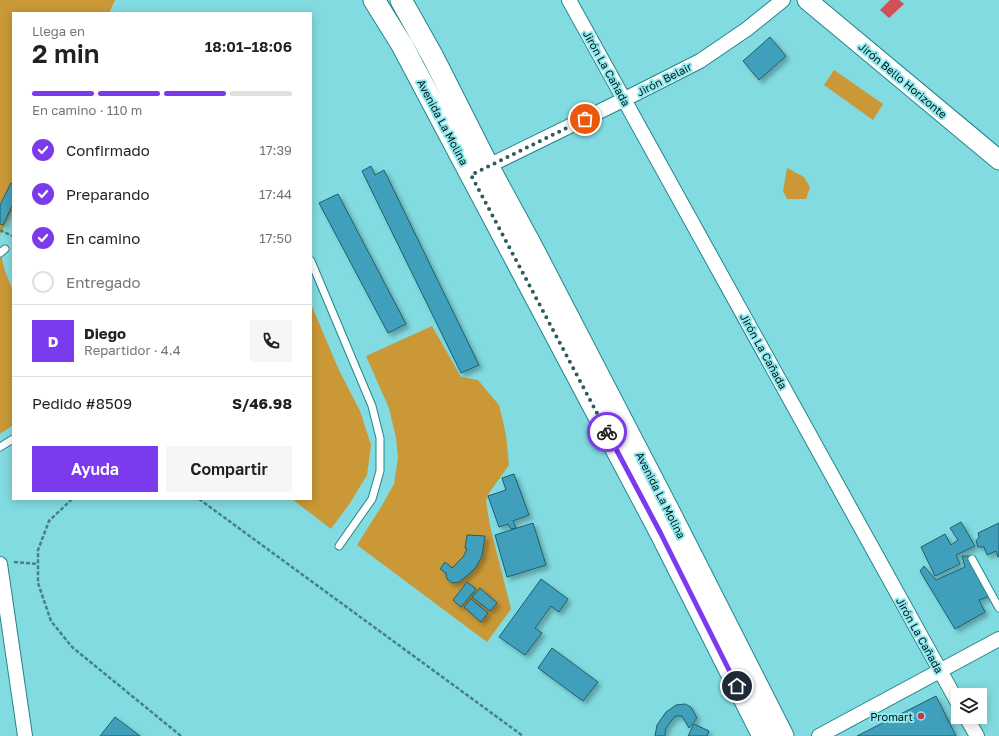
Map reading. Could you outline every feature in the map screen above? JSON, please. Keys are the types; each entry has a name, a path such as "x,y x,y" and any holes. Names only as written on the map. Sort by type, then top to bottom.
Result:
{"main road":[{"name":"Avenida La Molina","path":"374,0 479,170 531,245 671,515 783,736"},
{"name":"Avenida La Molina","path":"401,0 433,57 479,170 763,736"}],"street":[{"name":"Jirón La Cañada","path":"569,0 951,691"},
{"name":"Jirón Belair","path":"479,170 700,61 748,29 782,0"},
{"name":"Jirón Bello Horizonte","path":"807,0 999,160"},
{"path":"4,562 25,736"},
{"path":"819,736 999,639"},
{"path":"970,724 977,736"}],"lane":[{"path":"312,263 372,406 380,438 380,471 372,499 339,546"},
{"path":"0,447 12,441"},
{"path":"972,559 999,608"}],"path":[{"path":"0,230 12,236"},
{"path":"71,500 49,521 38,550 38,583 51,621 72,647 181,736"},
{"path":"200,500 523,736"},
{"path":"4,562 38,564"}],"shaded area":[{"path":"0,0 115,0 109,12 12,12 12,210 0,235"},
{"path":"890,0 899,0 904,4 889,18 880,10"},
{"path":"834,70 883,104 873,120 824,85"},
{"path":"787,168 804,177 810,187 806,199 787,199 783,191"},
{"path":"0,250 5,271 12,288 12,426 0,434"},
{"path":"312,306 338,368 360,411 371,445 367,475 350,503 331,529 293,500 312,500"},
{"path":"432,326 461,377 478,380 499,405 506,435 509,465 489,493 486,501 490,526 511,609 487,642 357,545 394,484 398,458 396,438 389,408 366,356"}],"building":[{"path":"770,37 786,56 759,80 743,61"},
{"path":"371,166 375,175 384,170 479,365 461,373 362,171"},
{"path":"12,184 12,206 3,225 0,224 0,205"},
{"path":"338,194 406,324 388,333 319,203"},
{"path":"514,474 529,515 513,521 516,528 511,529 508,524 499,527 488,496 506,490 502,478"},
{"path":"961,522 975,546 956,555 960,564 935,576 921,547 945,534 951,545 958,540 950,528"},
{"path":"533,523 546,565 507,577 495,535"},
{"path":"999,523 999,556 998,557 996,551 987,555 984,547 978,547 976,541 979,537 978,533"},
{"path":"467,535 485,536 482,556 476,567 468,575 459,582 452,583 447,579 446,573 440,569 445,562 452,568 463,557 467,549 465,548"},
{"path":"962,556 970,556 990,596 979,600 985,612 955,629 920,571 924,566 936,580 965,567"},
{"path":"541,579 568,599 559,612 551,606 535,628 542,633 525,655 499,637"},
{"path":"467,582 476,589 461,607 453,600"},
{"path":"480,588 497,603 490,611 472,597"},
{"path":"471,599 488,613 481,622 464,607"},
{"path":"552,648 598,682 583,701 538,668"},
{"name":"Promart","path":"936,696 956,736 857,736"},
{"path":"685,704 691,707 697,718 689,728 682,716 677,716 674,717 666,728 665,736 655,736 657,725 666,712 676,705"},
{"path":"115,717 140,736 100,736"},
{"path":"694,724 709,731 707,736 688,736"}],"way so far":[{"path":"585,119 471,175 607,432"}],"place":[{"name":"Promart","path":"921,716"}],"route":[{"path":"607,432 660,532 737,686"}]}
